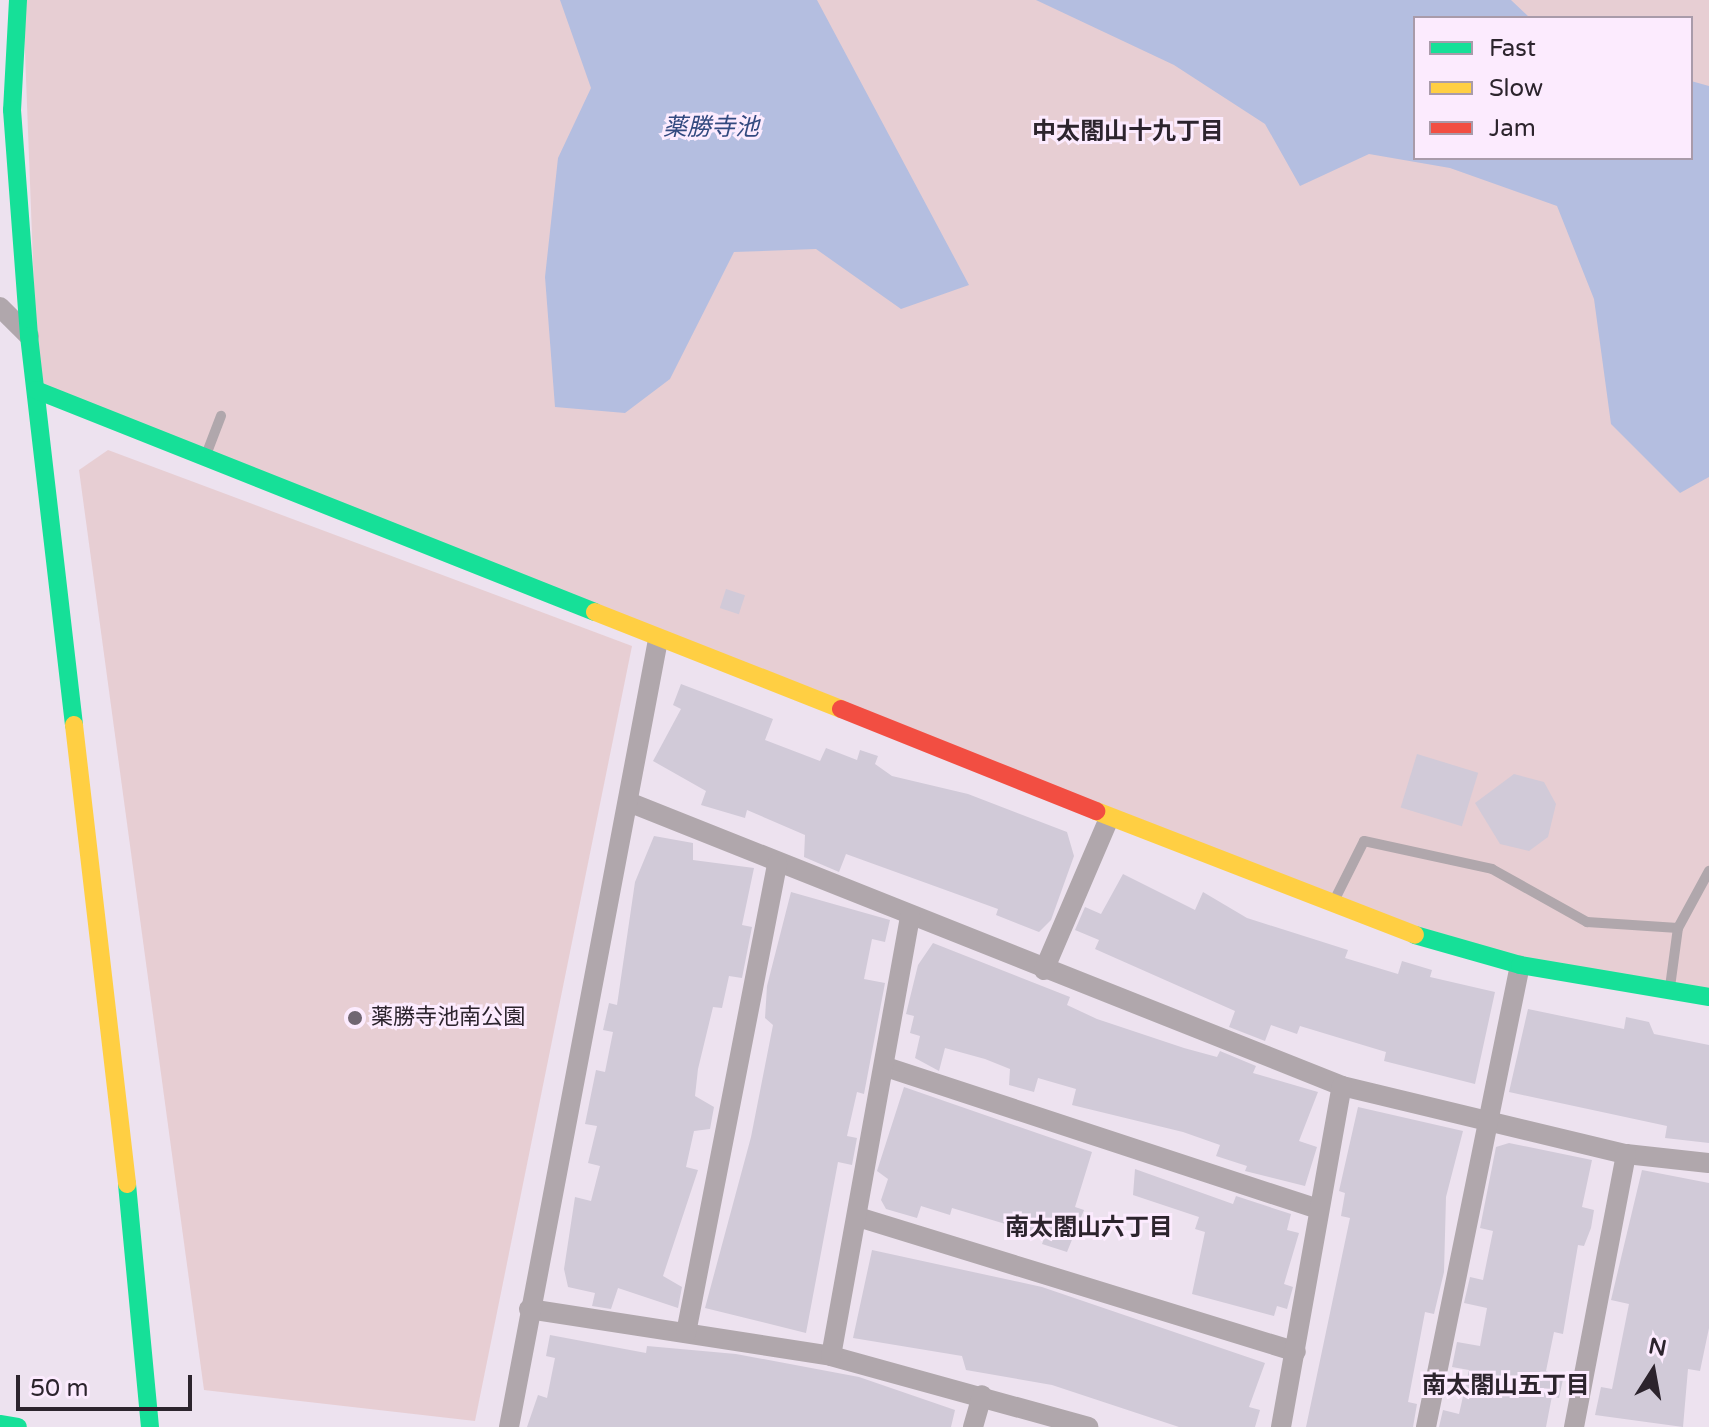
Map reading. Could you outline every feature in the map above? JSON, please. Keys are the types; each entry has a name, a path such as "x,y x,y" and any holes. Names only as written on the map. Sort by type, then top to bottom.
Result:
{"street":[{"path":"18,0 6,90 29,336 150,1427"},
{"path":"0,307 29,336"},
{"path":"36,390 658,640 1332,905 1520,965 1669,993 1709,997"},
{"path":"509,1427 529,1309 631,803 658,640"},
{"path":"631,803 777,864 1342,1086 1483,1123 1626,1154 1709,1163"},
{"path":"1044,970 1109,818"},
{"path":"686,1333 777,864"},
{"path":"831,1356 886,1067 910,916"},
{"path":"1426,1427 1483,1123 1520,965"},
{"path":"886,1067 1318,1209"},
{"path":"1281,1427 1342,1086"},
{"path":"1574,1427 1626,1154"},
{"path":"858,1217 1296,1352"},
{"path":"529,1309 831,1356 982,1395 1088,1427"},
{"path":"973,1427 982,1395"},
{"path":"0,1424 18,1427"}],"lane":[{"path":"205,457 221,416"},
{"path":"1332,905 1364,841 1492,869 1587,922 1678,928"},
{"path":"1669,993 1678,928 1709,871"}],"shaded area":[{"path":"23,0 1709,0 1709,999 1507,964 38,392"},
{"name":"薬勝寺池南公園","path":"108,450 632,646 475,1421 204,1390 79,470"}],"water":[{"name":"薬勝寺池","path":"560,0 817,0 969,285 901,309 816,249 734,252 670,379 625,413 555,407 545,277 558,158 591,88"},
{"path":"1036,0 1511,0 1528,16 1413,16 1413,160 1693,160 1693,82 1709,86 1709,477 1680,493 1611,424 1594,299 1557,206 1450,168 1369,154 1300,186 1265,124 1174,65"}],"building":[{"path":"726,589 745,595 739,614 720,608"},
{"path":"681,684 773,719 765,740 820,761 826,748 857,760 860,750 878,756 875,764 892,776 968,794 1067,832 1074,856 1051,920 1039,932 996,915 998,909 846,854 839,872 804,857 805,835 747,810 745,818 701,805 706,791 653,761 681,709 673,705"},
{"path":"1417,754 1478,773 1462,826 1401,808"},
{"path":"1514,774 1544,782 1556,804 1548,837 1529,851 1500,844 1475,803"},
{"path":"654,836 693,843 693,860 754,868 742,925 752,927 742,978 729,976 722,1008 713,1007 698,1069 695,1096 714,1107 710,1129 694,1131 686,1167 698,1170 663,1276 682,1287 678,1308 618,1288 611,1309 592,1306 595,1293 568,1287 564,1269 575,1197 591,1201 600,1166 588,1163 597,1126 585,1124 596,1070 605,1072 613,1032 603,1030 609,1003 617,1005 635,882"},
{"path":"1123,874 1195,910 1203,892 1247,918 1348,950 1345,958 1398,974 1402,961 1432,970 1430,977 1495,992 1475,1084 1384,1061 1386,1052 1300,1026 1297,1034 1271,1025 1265,1041 1229,1027 1235,1011 1095,949 1099,940 1075,930 1085,907 1101,914"},
{"path":"791,892 890,920 885,942 872,939 864,979 885,983 864,1094 857,1092 847,1136 857,1138 852,1165 838,1162 806,1333 705,1308 751,1137 773,1025 765,1018 767,986"},
{"path":"933,943 1070,997 1067,1005 1097,1019 1217,1057 1220,1051 1256,1066 1253,1073 1318,1092 1299,1141 1317,1147 1305,1186 1245,1171 1247,1166 1216,1156 1220,1145 1183,1132 1072,1105 1076,1089 1038,1078 1034,1092 1009,1085 1010,1069 985,1059 945,1048 939,1071 915,1058 920,1036 910,1033 914,1016 906,1014 918,965"},
{"path":"1528,1009 1624,1029 1626,1017 1649,1022 1654,1034 1709,1045 1709,1143 1665,1138 1667,1126 1509,1092"},
{"path":"904,1087 1092,1152 1075,1207 1084,1210 1067,1252 1042,1244 1045,1236 952,1208 950,1215 921,1206 917,1218 886,1209 881,1200 888,1179 877,1171"},
{"path":"1358,1107 1463,1131 1446,1197 1444,1272 1434,1314 1425,1312 1408,1402 1417,1404 1413,1427 1306,1427 1350,1218 1341,1216 1345,1193 1339,1191"},
{"path":"1509,1143 1592,1160 1582,1207 1594,1210 1591,1228 1584,1246 1578,1245 1563,1334 1554,1332 1546,1371 1563,1379 1559,1398 1552,1396 1546,1427 1439,1427 1443,1410 1459,1414 1469,1370 1452,1367 1457,1342 1480,1346 1487,1308 1464,1303 1470,1277 1483,1280 1493,1231 1480,1228 1496,1147"},
{"path":"1135,1169 1233,1204 1236,1196 1291,1214 1287,1230 1299,1233 1284,1284 1293,1287 1287,1309 1277,1306 1274,1316 1192,1294 1205,1232 1195,1229 1199,1217 1133,1195"},
{"path":"1642,1170 1709,1183 1709,1328 1700,1371 1688,1369 1683,1427 1595,1415 1601,1387 1612,1389 1629,1304 1611,1300"},
{"path":"872,1250 1042,1287 1265,1363 1249,1407 1260,1410 1255,1427 1179,1427 1052,1385 966,1370 962,1356 853,1338"},
{"path":"550,1335 646,1353 647,1346 736,1354 859,1377 955,1410 951,1427 527,1427 538,1395 547,1398 555,1358 546,1356"}],"traffic: fast":[{"path":"18,0 12,110 29,336 74,725"},
{"path":"36,390 595,612"},
{"path":"1415,935 1520,965 1709,997"},
{"path":"127,1184 150,1427"},
{"path":"0,1424 18,1427"}],"traffic: slow":[{"path":"595,612 841,709"},
{"path":"74,725 127,1184"},
{"path":"1096,811 1415,935"}],"traffic: jam":[{"path":"841,709 1096,811"}],"place":[{"name":"薬勝寺池南公園","path":"355,1018"}],"district":[{"name":"中太閤山十九丁目","path":"1128,132"},
{"name":"南太閤山六丁目","path":"1089,1228"},
{"name":"南太閤山五丁目","path":"1506,1386"}]}
